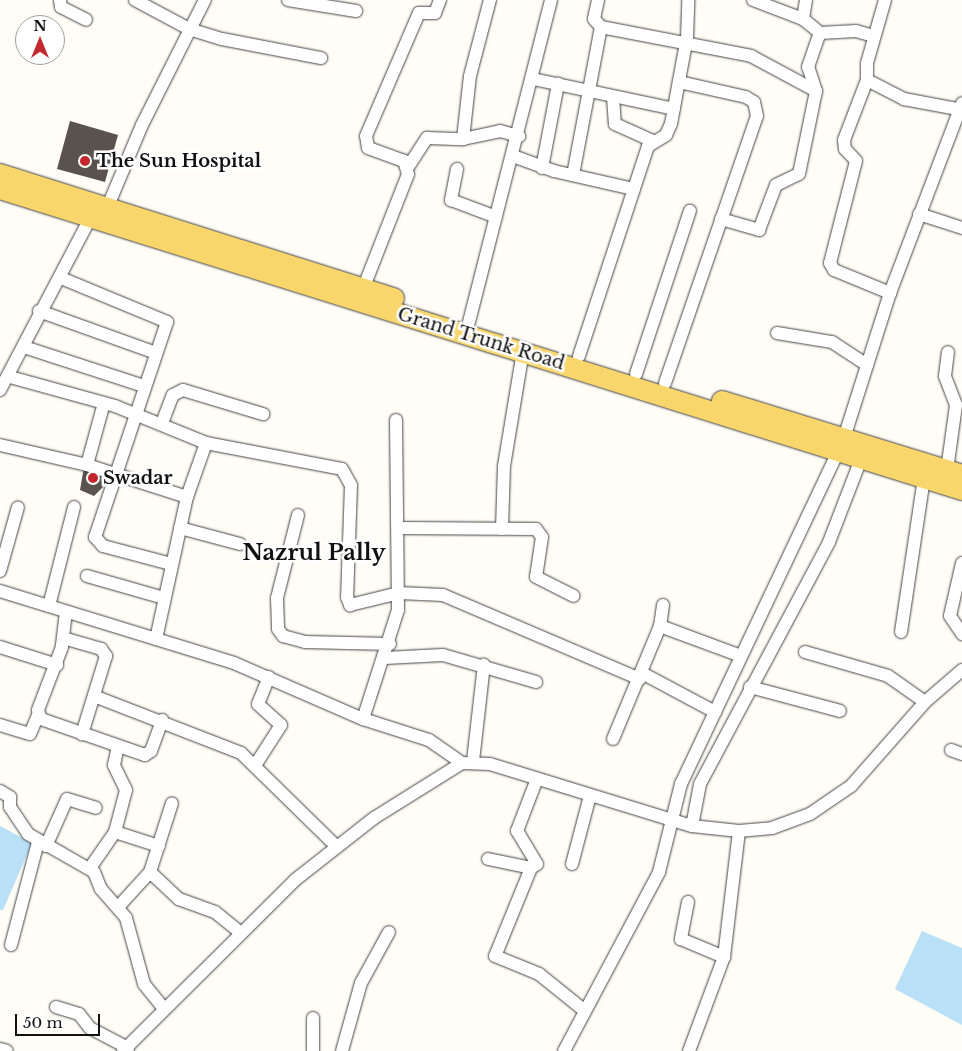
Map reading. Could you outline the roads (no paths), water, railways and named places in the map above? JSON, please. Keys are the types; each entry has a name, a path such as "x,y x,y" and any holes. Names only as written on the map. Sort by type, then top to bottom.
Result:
{"main road":[{"name":"Grand Trunk Road","path":"0,174 100,215 523,351 841,445 955,473"},
{"name":"Grand Trunk Road","path":"0,188 363,289 579,356 665,383 841,445 861,459 962,490"}],"street":[{"path":"60,0 61,7 86,20"},
{"path":"134,0 189,28 321,58"},
{"path":"0,390 10,377 39,311 100,215 189,28 205,0"},
{"path":"288,0 356,11"},
{"path":"408,167 393,156 368,148 366,136 419,13 435,13 440,0"},
{"path":"463,139 470,76 490,0"},
{"path":"469,322 519,136 551,0"},
{"path":"598,0 594,19 601,27 685,46 751,56 816,92"},
{"path":"579,356 634,189 653,141 666,135 674,109 685,46 688,0"},
{"path":"753,0 803,19 820,33 856,31 874,36"},
{"path":"803,19 806,0"},
{"path":"885,0 874,36 867,80 844,140 845,149 856,161 830,263 834,270 890,293"},
{"path":"573,175 587,91 601,27"},
{"path":"721,219 755,230 762,228 776,186 799,174 816,92 808,67 820,33"},
{"path":"533,79 674,109"},
{"path":"564,1051 658,872 680,784 841,445 890,293 961,107 904,99 867,80"},
{"path":"665,383 757,108 746,97 679,82"},
{"path":"542,168 558,84"},
{"path":"613,97 615,124 653,141"},
{"path":"363,289 408,167 426,138 463,139 500,131 519,136"},
{"path":"513,156 542,168 634,189"},
{"path":"457,169 452,200 496,217"},
{"path":"636,374 690,212"},
{"path":"919,214 962,228"},
{"path":"61,278 166,318 166,332 134,412 95,529 97,542 171,564"},
{"path":"39,311 156,353"},
{"path":"777,333 832,342 867,365"},
{"path":"24,347 144,386"},
{"path":"502,529 504,466 523,351"},
{"path":"948,352 945,376 959,406 955,473"},
{"path":"10,377 134,412 206,443 347,472 353,522 347,602 355,607 399,594 422,592 464,602 641,676 715,712"},
{"path":"162,423 173,395 184,390 263,414"},
{"path":"87,465 104,403"},
{"path":"363,719 390,644 399,594 396,420"},
{"path":"156,639 187,497 206,443"},
{"path":"0,445 87,465 187,497"},
{"path":"692,826 700,784 750,686 829,542 861,459"},
{"path":"901,632 924,478"},
{"path":"0,570 18,507"},
{"path":"49,606 74,507"},
{"path":"298,515 277,598 278,629 283,636 305,642 390,644"},
{"path":"180,528 240,544"},
{"path":"398,528 502,529 540,532 536,577 574,596"},
{"path":"962,563 950,616 962,634"},
{"path":"86,576 164,598"},
{"path":"0,591 156,639 269,677 363,719 429,740 467,762 537,779 672,822 739,832 772,828 810,814 851,786 925,702 962,670"},
{"path":"613,739 641,676 660,626 663,605"},
{"path":"0,725 30,734 57,665 66,612"},
{"path":"660,626 741,656"},
{"path":"63,638 105,652 82,734"},
{"path":"0,647 57,665"},
{"path":"805,652 888,676 925,702"},
{"path":"385,658 443,655 484,665 536,682"},
{"path":"56,1007 79,1014 90,1028 126,1049 240,932 337,847 467,762 484,665"},
{"path":"256,764 281,726 258,704 269,677"},
{"path":"750,686 840,711"},
{"path":"94,696 224,744 256,764 337,847"},
{"path":"38,715 82,734 148,754 162,720"},
{"path":"90,868 115,832 126,790 114,765 118,746"},
{"path":"537,779 517,830 538,859 531,868 494,956 539,974 585,1011"},
{"path":"0,791 9,795 10,808 42,844 90,868 101,889 119,906 131,932 144,984 164,1009"},
{"path":"572,864 590,796"},
{"path":"11,945 42,844 67,799 96,808"},
{"path":"119,906 150,872 172,803"},
{"path":"115,832 159,846"},
{"path":"689,1051 724,957 739,832"},
{"path":"488,859 531,868"},
{"path":"150,872 180,899 215,912 240,932"},
{"path":"688,902 681,940 724,957"},
{"path":"342,1051 361,984 389,932"},
{"path":"313,1018 313,1051"},
{"path":"0,1049 7,1051"}],"water":[{"path":"0,826 32,843 3,910 0,910"},
{"path":"922,931 962,948 962,1025 895,989"}],"place":[{"name":"The Sun Hospital","path":"85,161"},
{"name":"Swadar","path":"93,478"}],"district":[{"name":"Nazrul Pally","path":"314,553"}]}
